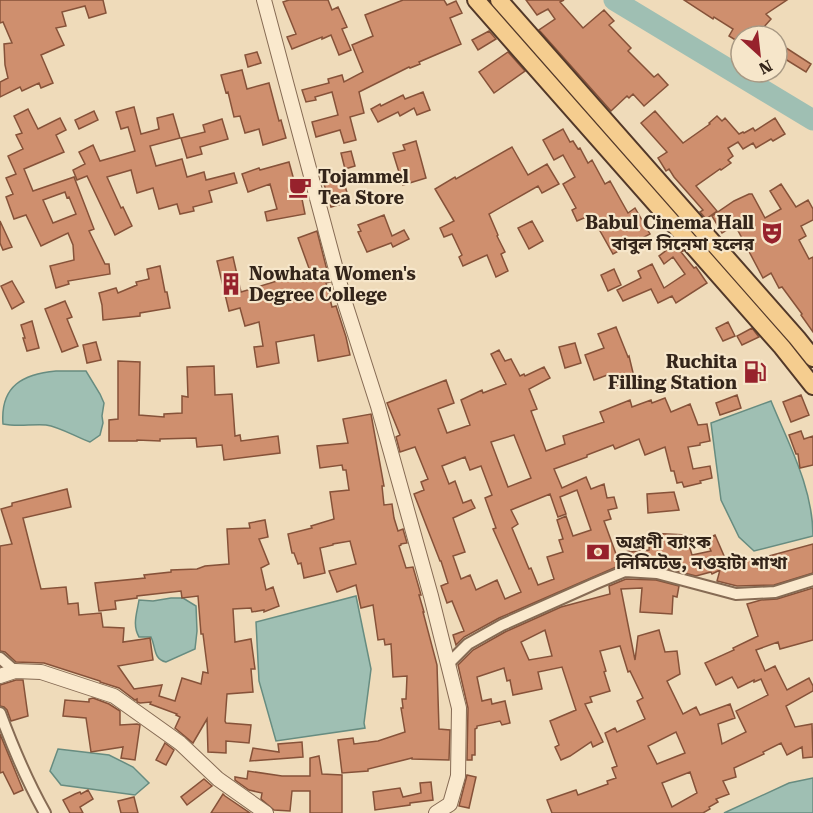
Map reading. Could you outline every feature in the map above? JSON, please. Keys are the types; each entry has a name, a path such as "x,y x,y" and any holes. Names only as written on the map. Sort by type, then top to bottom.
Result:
{"main road":[{"path":"476,0 782,347 813,386"},
{"path":"499,0 813,358"}],"street":[{"path":"264,0 345,303 378,406 431,596 459,708 458,776 450,804 436,813"},
{"path":"448,664 468,644 502,625 625,571 657,573 736,594 776,592 813,580"},
{"path":"0,658 15,671"},
{"path":"0,676 15,671 41,672 114,696 180,743 218,779 266,813"},
{"path":"0,713 27,779 45,813"}],"shaded area":[{"path":"56,371 86,371 100,394 104,403 103,423 100,435 90,442 51,426 3,424 6,400 16,384 34,375"},
{"path":"771,401 804,484 812,518 813,536 754,551 739,537 721,500 711,423"},
{"path":"356,596 371,669 365,728 276,741 259,681 256,622"},
{"path":"183,598 196,606 197,631 195,649 166,662 157,655 151,637 139,637 136,619 139,600 153,601"},
{"path":"58,749 109,755 133,767 149,783 135,795 61,785 50,771"},
{"path":"813,778 813,813 724,813 789,783"}],"building":[{"path":"0,0 103,0 106,13 89,18 85,6 62,12 66,26 56,28 64,45 41,55 53,83 41,88 39,83 22,91 20,87 0,97 0,82 8,78 4,44 12,43 3,22 0,23"},
{"path":"328,0 332,10 338,7 347,27 342,29 351,50 339,55 331,35 292,49 287,37 296,34 283,2"},
{"path":"403,0 444,0 447,5 456,1 462,13 450,18 461,44 359,92 364,113 350,117 356,140 344,143 340,130 316,137 312,122 338,115 332,92 306,102 302,90 329,83 328,79 342,75 344,82 363,72 352,45 373,36 365,15"},
{"path":"526,0 564,0 560,2 583,28 604,10 614,21 609,25 631,48 628,51 654,77 658,74 668,85 644,106 633,94 629,98 627,96 611,111 539,30 555,19 548,9 537,15"},
{"path":"684,0 787,0 766,14 771,19 767,24 729,24 729,26 714,17 713,19"},
{"path":"489,31 496,39 478,50 472,40"},
{"path":"789,50 811,64 806,72 789,61"},
{"path":"257,52 261,63 248,67 245,55"},
{"path":"508,52 525,71 494,93 479,72"},
{"path":"242,70 247,89 269,83 286,138 263,145 259,129 245,133 240,116 234,117 221,75"},
{"path":"423,92 430,110 417,115 414,108 400,116 398,112 378,122 371,109 403,95 405,99"},
{"path":"134,107 141,134 159,129 157,118 173,114 180,138 150,146 156,166 182,159 187,177 204,172 206,180 234,173 237,183 209,191 212,202 193,207 194,211 180,214 177,204 159,209 153,188 137,193 131,170 107,177 132,226 115,235 87,176 77,180 73,170 85,164 79,152 93,145 100,161 135,151 128,127 121,129 116,112"},
{"path":"28,109 38,129 60,118 66,130 56,135 64,152 24,169 33,191 74,177 94,229 89,231 105,264 109,264 110,274 68,281 69,284 56,288 50,266 74,260 73,245 68,233 41,246 26,215 14,219 6,197 13,194 6,178 16,174 8,156 23,149 16,135 22,133 14,116","holes":["65,192 67,198 69,197 76,214 53,223 43,200"]},
{"path":"94,111 98,120 79,129 75,120"},
{"path":"655,111 683,143 710,124 717,116 722,121 725,118 739,134 753,128 755,131 775,118 785,134 756,148 753,143 743,149 738,142 728,148 733,156 728,160 731,163 696,186 717,211 706,219 700,212 703,210 669,169 666,171 658,158 667,152 641,123"},
{"path":"222,119 228,139 200,147 202,154 187,158 181,138 205,132 203,125"},
{"path":"563,129 570,142 573,141 578,149 580,148 588,163 592,160 605,184 610,181 628,213 635,208 650,234 613,254 591,215 577,221 572,210 576,208 563,184 575,177 563,155 554,160 543,140"},
{"path":"416,141 426,178 403,185 393,153 405,150 403,145"},
{"path":"512,147 528,175 547,164 559,184 542,193 538,186 489,214 505,252 501,254 508,271 496,277 487,255 463,266 459,257 462,255 452,234 444,237 440,228 454,221 435,189"},
{"path":"351,151 355,166 345,169 341,153"},
{"path":"289,162 295,184 301,182 305,214 267,221 265,212 277,209 270,184 248,192 242,174"},
{"path":"343,179 348,196 343,198 345,203 331,207 324,184"},
{"path":"781,184 796,207 808,200 813,209 813,220 801,226 806,236 799,240 809,259 813,257 813,332 782,287 779,288 771,273 763,278 735,225 722,233 712,216 734,201 752,194 765,218 781,209 770,191"},
{"path":"384,215 392,236 404,230 409,239 393,247 391,243 367,252 358,232 361,231 358,225"},
{"path":"0,221 12,247 3,250 0,243"},
{"path":"532,221 543,241 529,249 518,228"},
{"path":"317,231 330,282 326,283 332,307 336,306 350,355 318,361 314,335 276,342 279,363 257,367 254,347 263,346 259,322 245,326 240,308 229,311 217,261 233,257 241,292 310,271 298,238"},
{"path":"676,243 707,283 676,303 672,296 658,303 651,289 623,301 617,290 641,278 638,271 652,264 664,288 685,274 673,257 664,264 659,256"},
{"path":"160,266 170,308 140,313 140,316 103,320 99,293 116,288 118,293 137,285 136,282 149,279 147,269"},
{"path":"614,269 621,285 608,291 601,275"},
{"path":"12,281 24,302 12,309 1,286"},
{"path":"65,301 72,317 67,319 78,346 62,352 45,309"},
{"path":"32,321 39,348 27,351 21,325"},
{"path":"728,322 735,336 723,341 716,328"},
{"path":"616,327 629,356 635,381 613,387 610,374 594,380 585,355 604,348 598,334"},
{"path":"752,328 759,337 742,345 737,336"},
{"path":"96,342 101,360 87,363 83,345"},
{"path":"575,343 581,363 565,368 559,347"},
{"path":"499,350 505,361 511,359 520,376 544,367 550,378 529,389 537,409 531,411 546,451 565,444 563,436 604,422 600,412 630,400 632,407 665,398 671,412 690,404 698,425 707,424 710,441 688,447 693,469 710,466 712,478 700,481 701,483 684,487 682,482 677,483 674,471 671,471 665,447 645,455 639,439 615,449 613,445 554,469 562,488 586,477 591,489 604,484 607,498 614,497 617,508 608,510 611,519 604,521 616,554 649,550 650,533 686,535 692,555 711,551 706,539 715,535 725,558 742,560 769,556 813,544 813,573 774,585 737,586 717,581 720,570 712,574 711,572 696,576 658,566 623,564 499,618 464,637 456,645 453,635 464,631 452,601 447,603 441,586 448,583 414,494 424,490 421,482 428,479 415,447 400,452 396,437 400,435 387,403 446,380 454,403 438,409 447,433 470,425 461,400 482,390 483,393 506,384 491,354","holes":["514,435 531,478 508,487 491,442","465,457 470,470 481,466 492,495 485,498 496,528 493,529 521,592 505,599 497,580 476,590 470,575 461,579 453,556 465,552 453,518 475,508 471,500 463,503 455,481 449,484 442,466","577,490 591,530 573,536 566,516 557,520 563,539 559,540 563,552 547,557 554,579 538,585 512,528 518,524 511,510 550,494 558,517 566,514 560,497"]},
{"path":"118,361 140,362 139,415 164,417 164,414 182,413 182,396 188,397 187,367 214,366 215,395 232,394 235,436 240,435 241,441 278,436 280,453 224,460 222,445 197,447 196,438 109,441 109,420 118,419"},
{"path":"737,395 741,408 720,415 716,403"},
{"path":"801,395 809,415 791,422 783,402"},
{"path":"371,414 384,486 382,486 384,505 392,504 398,531 403,529 407,543 399,546 406,568 413,567 437,665 439,729 450,730 449,760 412,758 368,769 368,771 342,773 338,740 353,738 354,744 378,741 405,732 401,708 403,708 402,699 406,699 407,676 393,677 391,644 385,645 384,639 378,640 373,605 361,608 356,585 337,592 329,571 356,564 350,541 320,548 325,573 304,578 301,563 298,564 292,553 288,534 334,519 330,492 349,490 346,470 343,470 342,465 320,468 317,446 348,443 343,419"},
{"path":"801,431 804,439 813,436 813,465 800,468 798,454 796,454 789,435"},
{"path":"67,489 71,507 23,518 41,589 66,587 68,604 78,603 79,615 101,613 103,627 124,628 123,642 150,638 153,660 118,666 134,689 162,685 159,696 175,701 182,678 201,684 203,672 208,673 203,634 201,634 198,596 182,598 181,591 137,596 137,598 115,601 116,609 99,611 95,583 145,578 144,575 171,572 171,570 229,564 227,529 250,528 249,523 265,520 268,537 259,539 269,564 261,568 266,590 273,587 279,606 264,612 264,610 252,612 251,608 233,609 235,642 251,639 255,669 251,669 253,692 227,694 225,721 226,723 251,725 249,743 226,741 226,753 208,752 207,719 193,743 175,728 180,717 177,714 150,704 151,702 137,702 137,699 135,700 119,688 100,681 44,663 16,662 5,652 0,651 0,546 12,544 1,509 12,506 12,503"},
{"path":"674,492 679,510 648,513 647,494"},
{"path":"626,579 656,580 679,586 677,597 673,596 672,614 640,612 642,588 621,589 635,660 638,636 659,630 665,652 677,651 680,674 667,681 683,714 696,707 700,715 730,704 735,718 718,724 722,744 746,732 736,711 768,695 761,679 738,688 732,677 716,685 705,663 758,636 747,604 777,599 813,588 813,640 780,649 778,642 756,650 765,671 775,666 787,690 809,678 813,691 786,706 795,727 812,724 813,757 803,758 802,747 787,755 781,743 763,752 764,754 734,768 736,777 723,781 729,794 716,799 718,802 703,813 552,813 547,800 576,790 578,795 608,784 607,781 616,778 612,768 617,766 605,733 615,728 617,732 645,719 637,701 643,698 630,671 628,672 620,646 600,651 610,691 590,697 592,702 585,704 603,742 593,747 591,742 561,760 555,747 559,745 550,721 576,710 562,667 538,672 542,689 513,695 510,680 507,681 504,668 477,677 482,701 491,699 492,704 505,701 510,723 502,725 500,721 477,726 475,755 472,755 472,760 467,760 468,708 458,665 473,650 505,632 561,607 610,594 609,586","holes":["545,630 552,656 529,660 521,642","676,732 685,753 657,764 648,746","690,772 697,793 672,807 662,783"]},
{"path":"23,680 28,716 11,721 7,710 0,706 0,685"},
{"path":"93,698 120,711 120,725 140,725 135,760 121,758 123,747 91,752 86,718 63,716 65,700 89,702 89,699"},
{"path":"0,734 23,790 14,794 3,772 0,773"},
{"path":"302,742 303,757 250,761 253,748 279,752 278,744"},
{"path":"165,743 174,750 166,765 156,760"},
{"path":"319,756 322,774 342,775 342,813 310,813 310,791 292,791 290,811 274,810 261,799 262,793 249,790 235,780 235,777 247,779 248,771 282,776 310,776 310,758"},
{"path":"467,775 476,777 469,808 459,806"},
{"path":"204,779 212,786 187,805 181,797"},
{"path":"431,782 433,800 375,810 373,792 400,788 403,797 421,793 420,783"},
{"path":"88,790 93,799 80,807 83,813 70,813 63,800"},
{"path":"223,794 225,796 250,813 211,813"},
{"path":"134,797 138,813 121,813 118,801"}],"waterway":[{"path":"614,0 813,120"}],"place":[{"name":"Tojammel Tea Store","path":"300,187"},
{"name":"Babul Cinema Hall বাবুল সিনেমা হলের","path":"772,233"},
{"name":"Nowhata Women's Degree College","path":"231,284"},
{"name":"Ruchita Filling Station","path":"755,372"},
{"name":"অগ্রণী ব্যাংক লিমিটেড, নওহাটা শাখা","path":"598,552"}]}
